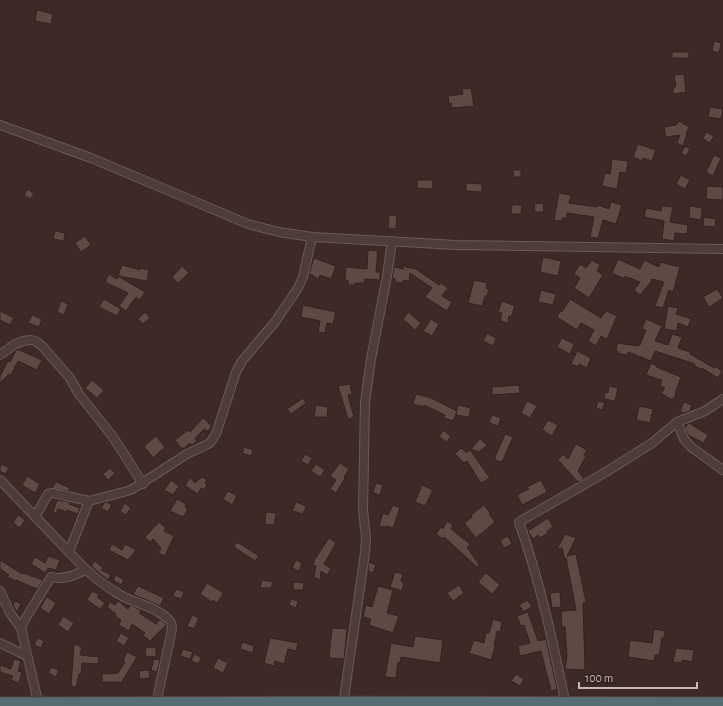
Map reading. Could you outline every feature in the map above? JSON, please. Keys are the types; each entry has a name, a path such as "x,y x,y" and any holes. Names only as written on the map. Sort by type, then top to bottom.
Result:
{"highway":[{"path":"0,705 723,705"}],"street":[{"path":"0,125 91,158 248,224 279,232 312,237 457,245 723,249"},
{"path":"35,517 48,494 53,493 89,501 132,490 188,454 210,443 214,439 236,372 242,361 276,322 298,288 303,277 312,237"},
{"path":"343,705 365,553 366,537 363,510 365,402 392,241"},
{"path":"0,355 14,344 23,341 35,341 42,346 70,378 79,394 113,437 143,484"},
{"path":"566,705 539,587 519,522 606,472 652,443 677,422 706,411 723,399"},
{"path":"677,422 684,439 691,447 723,470"},
{"path":"0,480 85,570 121,596 150,608 171,622 171,634 156,704"},
{"path":"69,552 89,501"},
{"path":"21,628 51,577 60,580 79,574 85,570"},
{"path":"0,591 10,613 21,628 39,705"},
{"path":"0,643 27,656"}],"building":[{"path":"37,10 53,14 51,24 35,21"},
{"path":"714,41 721,43 719,53 712,51"},
{"path":"672,52 689,52 689,58 672,58"},
{"path":"684,74 686,92 673,94 673,87 676,87 674,75"},
{"path":"471,88 474,106 452,108 451,103 449,104 448,96 463,94 462,89"},
{"path":"710,107 723,109 721,119 708,117"},
{"path":"679,121 689,127 683,146 677,143 680,135 666,137 664,127 676,125"},
{"path":"706,132 714,136 710,143 703,139"},
{"path":"638,144 656,150 652,161 643,158 642,161 633,157"},
{"path":"685,146 690,149 686,156 681,153"},
{"path":"714,155 721,158 713,176 706,172"},
{"path":"612,159 628,161 626,173 620,172 617,189 602,186 605,173 610,174"},
{"path":"513,170 521,170 521,177 514,177"},
{"path":"681,175 690,180 685,189 676,184"},
{"path":"417,180 433,180 432,189 417,188"},
{"path":"466,183 482,184 482,192 466,191"},
{"path":"707,186 723,187 723,200 706,199"},
{"path":"28,189 34,194 30,199 24,195"},
{"path":"559,193 571,195 569,203 597,207 598,205 609,209 611,202 622,205 616,224 603,220 598,238 590,237 594,217 567,213 567,218 562,218 562,221 554,220"},
{"path":"543,203 544,212 535,212 534,204"},
{"path":"512,205 522,205 521,214 511,214"},
{"path":"662,206 673,207 670,222 688,225 687,234 675,233 674,241 662,239 664,221 644,217 646,208 661,211"},
{"path":"690,206 702,208 701,220 689,218"},
{"path":"389,215 397,216 396,229 388,228"},
{"path":"704,217 716,219 715,227 703,226"},
{"path":"55,231 65,233 64,241 53,239"},
{"path":"85,236 91,245 81,252 75,243"},
{"path":"368,250 378,251 376,272 380,272 380,280 365,279 364,283 348,285 348,280 345,280 346,267 367,269"},
{"path":"543,257 561,261 558,276 540,272"},
{"path":"314,258 336,266 331,279 320,275 319,279 309,274"},
{"path":"618,259 640,269 644,260 659,267 660,262 680,267 673,292 669,290 663,308 655,306 664,282 652,279 640,295 634,290 640,282 625,276 623,278 612,273"},
{"path":"592,260 600,265 597,271 603,275 589,298 574,288 580,278 574,274 580,264 586,268"},
{"path":"122,265 140,270 140,268 149,270 147,281 118,276"},
{"path":"182,266 189,273 178,283 172,277"},
{"path":"401,266 416,269 439,285 441,283 448,288 442,296 452,302 447,311 425,297 432,288 410,273 409,281 403,280 403,283 395,282 395,279 392,278 394,267 404,269"},
{"path":"109,274 117,279 118,276 145,292 140,300 136,297 126,311 119,306 128,293 105,282"},
{"path":"474,280 487,283 486,288 489,289 482,306 468,303"},
{"path":"717,289 723,298 709,307 703,297"},
{"path":"541,290 556,294 553,305 538,302"},
{"path":"104,299 121,309 117,316 99,307"},
{"path":"570,299 601,318 606,311 617,316 607,339 601,336 596,346 588,341 594,330 581,323 577,330 557,317"},
{"path":"61,301 68,304 64,315 57,312"},
{"path":"502,301 515,306 511,317 509,316 508,323 500,321 502,313 498,312"},
{"path":"303,305 336,312 333,324 327,323 325,333 318,332 320,321 301,317"},
{"path":"668,306 678,308 676,314 691,319 688,327 678,323 677,331 664,329"},
{"path":"0,311 14,318 10,325 0,320"},
{"path":"145,312 150,318 143,324 138,319"},
{"path":"408,312 421,323 415,330 403,319"},
{"path":"32,315 42,319 39,327 28,323"},
{"path":"431,319 439,324 432,336 423,331"},
{"path":"646,319 662,326 655,341 668,345 672,334 682,337 678,348 690,352 690,354 722,371 718,378 702,368 701,369 694,366 695,364 655,351 651,361 628,352 627,355 618,353 619,352 616,351 617,343 640,345 646,330 642,329"},
{"path":"487,333 496,338 493,346 483,341"},
{"path":"562,338 574,344 570,354 557,347"},
{"path":"17,349 42,360 37,370 18,361 11,375 9,374 0,383 0,376 8,361 10,362"},
{"path":"577,351 591,358 587,368 579,364 578,367 571,364"},
{"path":"651,363 657,366 656,367 681,377 675,394 676,395 672,400 661,393 665,388 660,386 662,380 646,375"},
{"path":"92,380 104,390 97,398 85,388"},
{"path":"350,384 352,394 348,395 354,417 348,419 338,386"},
{"path":"519,385 520,393 492,395 492,387"},
{"path":"609,386 618,388 615,401 604,399 605,392 608,393"},
{"path":"416,394 431,398 457,411 453,421 444,418 445,415 424,405 424,407 413,404"},
{"path":"303,398 306,403 291,414 287,409"},
{"path":"527,401 537,406 530,418 521,413"},
{"path":"598,401 605,403 602,410 596,408"},
{"path":"684,402 692,405 690,409 692,410 684,413 680,411"},
{"path":"316,405 328,407 327,417 314,417"},
{"path":"458,405 471,408 469,417 456,415"},
{"path":"639,406 653,409 650,423 636,420"},
{"path":"492,415 501,418 498,426 489,423"},
{"path":"203,418 212,427 207,431 204,429 195,438 197,441 192,445 190,443 184,448 181,448 175,440 188,430 190,432"},
{"path":"548,420 558,425 552,436 542,430"},
{"path":"689,423 708,435 704,443 688,435 685,428"},
{"path":"443,430 451,436 447,442 439,437"},
{"path":"505,434 513,437 502,462 495,460 495,457"},
{"path":"156,436 165,447 153,458 144,446"},
{"path":"480,439 487,445 479,452 471,449"},
{"path":"576,444 587,450 584,455 586,456 578,471 584,479 578,482 558,460 563,454 568,459"},
{"path":"244,447 253,450 251,456 242,453"},
{"path":"461,448 467,453 470,450 490,478 481,483 467,461 464,463 455,454"},
{"path":"305,454 312,458 308,465 301,461"},
{"path":"340,463 349,469 336,493 330,489 336,480 330,476"},
{"path":"2,464 9,468 5,474 0,471"},
{"path":"316,464 325,470 320,477 311,471"},
{"path":"110,468 115,473 108,480 103,474"},
{"path":"27,476 40,484 35,493 22,485"},
{"path":"190,477 195,483 202,477 207,480 204,490 201,488 198,494 185,486"},
{"path":"171,480 179,486 173,495 164,490"},
{"path":"541,480 547,492 522,505 517,495 529,489 527,487"},
{"path":"56,482 70,488 68,491 52,488"},
{"path":"376,483 383,485 380,495 373,493"},
{"path":"422,485 433,490 425,506 415,502"},
{"path":"228,491 237,496 232,505 223,499"},
{"path":"177,499 186,504 185,507 188,509 183,517 170,511"},
{"path":"57,500 70,502 69,504 80,508 78,514 67,510 67,512 58,509 56,513 53,512"},
{"path":"107,502 112,505 108,512 101,508 104,503"},
{"path":"296,502 306,506 303,514 292,511"},
{"path":"125,503 131,508 126,515 120,511"},
{"path":"393,505 400,508 393,528 379,526 383,513 388,515"},
{"path":"484,505 495,522 476,538 464,523 472,517 471,515"},
{"path":"266,512 276,513 274,525 265,524"},
{"path":"18,515 25,520 20,528 13,523"},
{"path":"548,518 553,527 547,531 548,533 540,538 538,535 533,539 528,531"},
{"path":"447,521 453,525 451,529 470,544 467,547 479,565 477,567 444,537 443,539 436,534 441,527 443,529"},
{"path":"159,522 166,528 164,531 174,536 165,556 158,553 161,549 153,539 150,542 145,537"},
{"path":"565,534 576,538 567,556 576,554 586,602 583,603 585,670 565,669 567,656 565,627 562,627 561,611 576,610 566,558 565,560 562,548 557,549"},
{"path":"508,536 512,544 504,548 500,540"},
{"path":"329,538 336,543 324,564 331,569 327,575 321,571 320,580 314,577 316,566 313,565 315,559"},
{"path":"237,542 259,556 255,561 234,547"},
{"path":"112,544 122,550 125,544 136,550 128,560 109,550"},
{"path":"48,556 60,560 56,570 48,568 46,573 31,564 35,557 45,563"},
{"path":"0,560 22,574 23,573 43,580 37,589 7,577 9,575 0,569"},
{"path":"296,560 302,563 299,571 292,568"},
{"path":"95,561 103,568 101,570 111,575 108,580 91,566"},
{"path":"369,562 376,565 373,573 368,571"},
{"path":"395,572 403,574 401,581 404,583 402,591 390,587"},
{"path":"486,573 500,585 492,594 478,582"},
{"path":"116,575 124,580 121,585 113,580"},
{"path":"262,580 273,582 271,588 260,588"},
{"path":"293,582 304,583 303,590 293,590"},
{"path":"207,583 224,593 217,603 213,600 212,602 200,594"},
{"path":"459,585 464,593 453,601 447,593"},
{"path":"138,586 164,598 160,606 133,594"},
{"path":"378,586 393,590 387,613 399,616 393,633 369,625 371,619 363,617 366,605 372,607"},
{"path":"176,589 184,592 181,599 173,596"},
{"path":"92,591 99,594 97,597 105,603 100,609 87,600"},
{"path":"560,592 561,607 552,608 550,593"},
{"path":"47,597 56,603 49,614 40,608"},
{"path":"291,599 298,601 296,608 289,605"},
{"path":"527,600 532,606 524,612 519,605"},
{"path":"15,601 21,604 17,612 13,605"},
{"path":"118,601 128,609 130,605 141,610 139,613 156,624 160,619 166,625 150,641 143,635 145,633 132,624 129,631 119,625 121,620 107,607 110,602 115,605"},
{"path":"528,612 538,641 546,639 557,689 551,691 541,651 520,656 518,646 530,643 524,625 521,626 517,616"},
{"path":"192,615 199,618 194,629 187,626"},
{"path":"63,616 74,623 68,632 58,625"},
{"path":"493,619 502,622 500,632 497,631 495,647 491,660 469,653 474,640 484,643 486,633 489,633"},
{"path":"332,628 347,629 344,659 329,658"},
{"path":"654,629 665,631 664,638 662,638 659,655 655,655 654,661 628,657 630,640 652,643"},
{"path":"121,633 129,638 124,646 116,641"},
{"path":"415,636 443,640 440,663 401,657 400,663 398,662 396,678 385,677 391,643 413,647"},
{"path":"38,638 44,641 41,648 34,645"},
{"path":"270,638 298,643 296,651 288,649 284,664 275,661 274,666 264,663"},
{"path":"242,642 254,646 253,653 240,649"},
{"path":"74,644 82,647 80,655 99,657 98,664 82,663 81,674 79,674 76,687 71,686"},
{"path":"146,647 156,648 156,657 145,656"},
{"path":"676,648 694,650 692,662 682,660 682,663 673,662"},
{"path":"183,649 193,652 190,659 180,656"},
{"path":"127,652 137,657 121,683 102,682 102,674 118,673 125,662 123,661"},
{"path":"194,654 201,657 199,664 191,661"},
{"path":"218,658 228,663 223,673 213,668"},
{"path":"14,659 21,661 18,671 22,672 19,683 11,680 13,676 0,672 0,665 11,669"},
{"path":"154,659 160,660 157,672 151,670"},
{"path":"51,667 59,670 56,677 48,673"},
{"path":"149,670 150,678 140,679 139,671"},
{"path":"516,674 524,679 520,686 511,681"}]}
